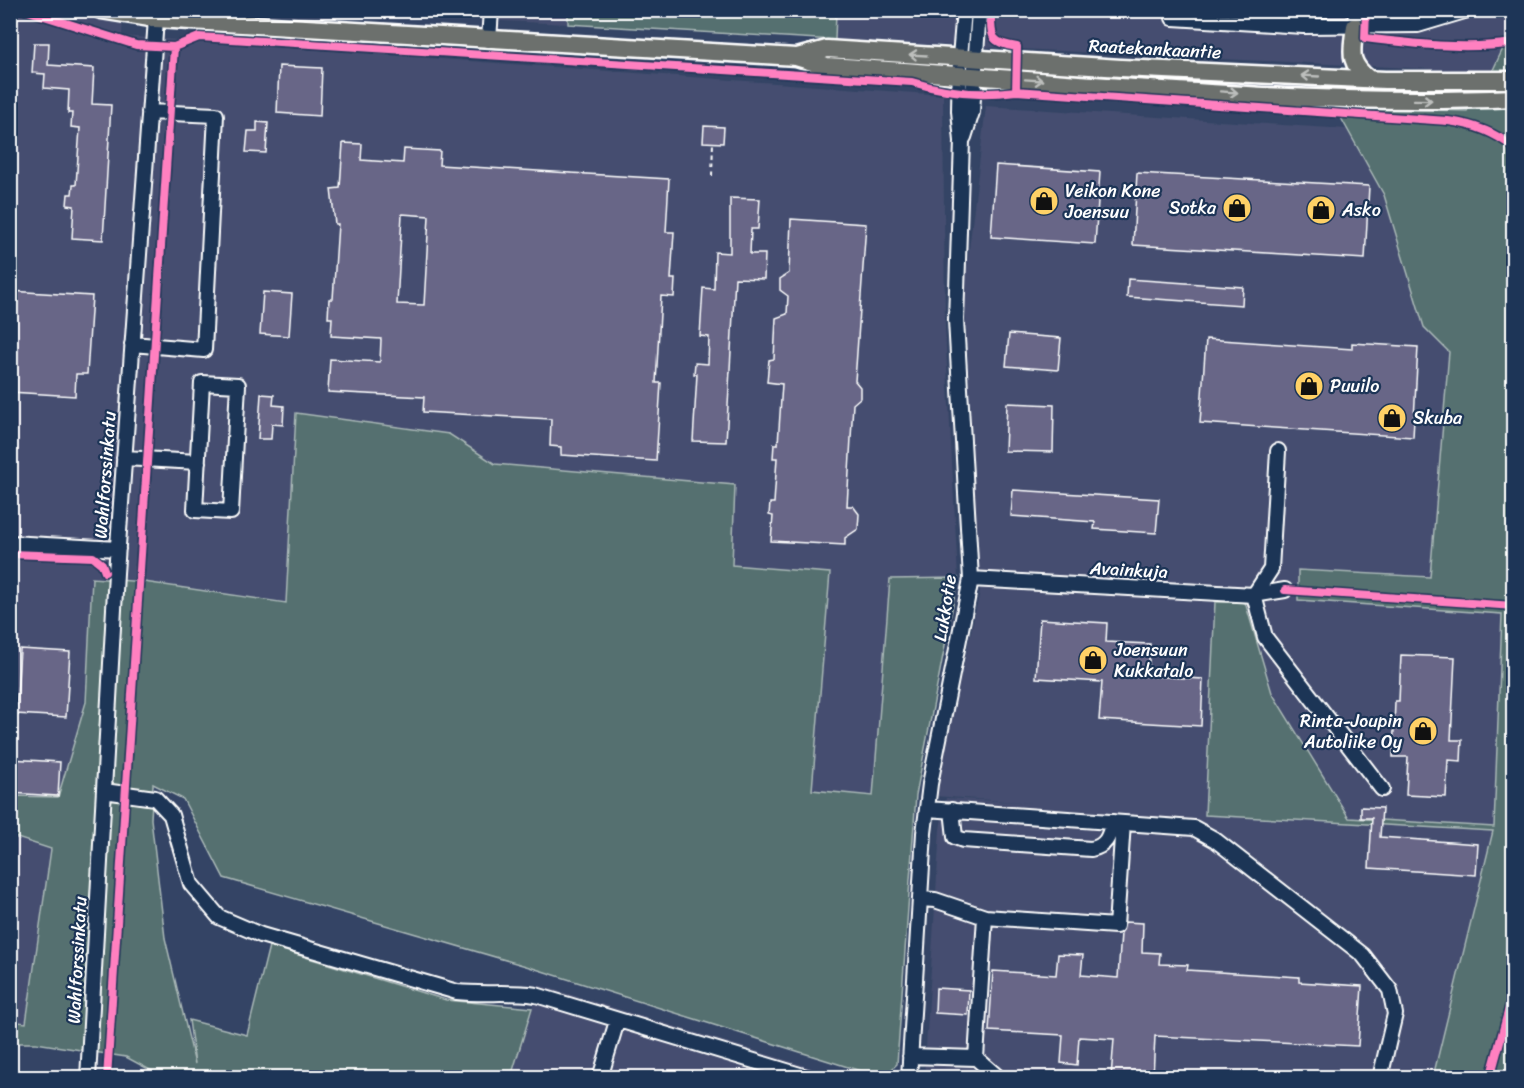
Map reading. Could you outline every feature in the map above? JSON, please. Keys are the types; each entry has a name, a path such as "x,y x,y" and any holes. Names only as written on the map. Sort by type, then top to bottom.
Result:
{"main road":[{"name":"Raatekankaantie","path":"101,10 156,19 796,57 828,49 968,66 1329,99 1457,101 1514,98"},
{"path":"1355,18 1352,56 1357,70 1369,79"},
{"name":"Raatekankaantie","path":"968,66 1121,68 1436,82 1514,80"}],"street":[{"path":"489,40 491,10"},
{"path":"964,10 968,66"},
{"path":"968,66 979,10"},
{"path":"1179,10 1173,18 1355,18 1418,25 1468,10"},
{"name":"Wahlforssinkatu","path":"88,1077 118,549 156,19"},
{"name":"Lukkotie","path":"909,1077 927,808 970,579 956,320 963,141 972,112 968,66"},
{"path":"132,344 204,350 216,115 149,112"},
{"path":"202,383 238,385 231,512 195,510 198,462 202,383"},
{"path":"1278,450 1271,569 1254,595 1264,637 1382,789"},
{"path":"124,458 198,462"},
{"path":"10,543 118,549"},
{"name":"Avainkuja","path":"970,579 1254,595 1285,590"},
{"path":"104,791 155,798 171,815 191,884 219,917 261,935 457,992 484,995 513,992 536,995 810,1077"},
{"path":"927,808 1194,828 1363,955 1390,990 1395,1014 1380,1077"},
{"path":"952,810 955,837 963,840 1091,849 1108,840 1118,822"},
{"path":"920,899 935,900 985,917 1116,926 1118,822"},
{"path":"975,1058 985,917"},
{"path":"600,1077 617,1021"},
{"path":"910,1056 975,1058 999,1077"}],"path":[{"path":"712,176 714,136"}],"shaded area":[{"path":"836,10 1514,11 1513,27 1492,72 835,40"},
{"path":"11,11 123,11 122,36 943,95 945,328 958,578 890,580 873,796 811,790 830,573 732,565 735,485 495,464 449,434 296,413 286,603 94,578 58,1030 11,1025"},
{"path":"481,11 568,11 568,24 480,20"},
{"path":"986,106 1347,129 1384,195 1424,327 1449,352 1430,577 1299,570 1299,600 1502,614 1494,827 1350,818 1272,693 1244,602 1215,602 1206,815 1493,831 1433,1077 924,1078 940,829 946,798 1033,803 934,796 980,591 964,292"},
{"path":"539,985 842,1077 511,1078"}],"green space":[{"path":"568,11 836,11 835,40 568,24"},
{"path":"1513,27 1513,1077 1433,1077 1493,831 1205,815 1215,602 1245,602 1272,693 1349,818 1494,827 1502,614 1298,600 1298,570 1430,577 1449,352 1424,327 1384,195 1335,107 1467,111 1492,72"},
{"path":"296,413 449,434 495,464 735,485 732,565 830,573 812,790 873,796 890,579 958,578 916,795 897,1064 888,1073 867,1073 526,966 224,878 183,799 153,784 151,819 165,938 195,1064 189,1020 247,1035 269,946 446,1000 532,1008 511,1077 163,1077 126,1057 36,1043 11,1043 10,1021 26,1023 51,849 11,836 11,796 58,797 86,702 92,578 144,582 286,603"}],"building":[{"path":"34,43 49,43 48,65 94,68 92,104 111,105 103,240 72,238 74,206 67,205 68,194 72,194 73,185 76,185 80,128 71,127 72,113 68,113 69,90 44,88 45,74 32,73"},
{"path":"279,66 322,68 320,116 277,113"},
{"path":"257,122 268,123 266,153 246,152 248,131 257,131"},
{"path":"704,126 724,127 723,143 703,142"},
{"path":"343,143 362,144 361,160 403,163 404,149 440,151 439,165 669,179 666,232 674,232 671,279 675,279 674,297 661,296 656,383 661,383 656,461 561,455 561,447 550,446 551,419 423,412 424,397 328,392 330,359 380,362 381,339 331,336 332,318 328,318 329,299 333,299 338,224 335,224 331,189 340,188","holes":["402,214 429,216 424,305 397,304"]},
{"path":"996,165 1100,172 1095,244 991,237"},
{"path":"1137,173 1369,186 1365,259 1133,245"},
{"path":"730,198 760,199 758,229 751,229 750,254 765,254 764,279 735,278 726,442 693,441 697,374 694,374 695,363 708,364 709,337 700,336 703,288 714,289 715,252 730,253"},
{"path":"791,219 866,224 855,381 860,387 860,398 853,404 847,506 853,506 859,514 858,529 845,538 845,545 771,541 773,516 769,515 770,503 774,503 777,458 773,458 774,444 778,444 782,384 767,382 769,360 774,359 776,318 787,314 788,296 780,290 780,279 789,273"},
{"path":"1128,279 1243,287 1242,305 1127,297"},
{"path":"10,291 92,296 87,374 76,374 75,396 10,392"},
{"path":"263,292 292,294 289,336 260,334"},
{"path":"1009,334 1061,338 1058,370 1006,366"},
{"name":"Puuilo","path":"1206,339 1352,349 1352,343 1418,347 1413,437 1200,423"},
{"path":"261,394 274,395 273,405 284,406 283,425 272,424 271,439 258,439"},
{"path":"1007,403 1054,405 1053,452 1005,451"},
{"path":"1013,490 1159,499 1156,533 1094,529 1095,522 1011,516"},
{"name":"Joensuun Kukkatalo","path":"1040,619 1107,623 1106,642 1150,644 1148,676 1203,679 1201,726 1099,720 1102,682 1036,678"},
{"path":"20,649 70,652 66,717 16,714"},
{"name":"Rinta-Joupin Autoliike Oy","path":"1401,655 1455,657 1451,740 1462,740 1461,761 1448,760 1446,797 1406,795 1408,757 1393,757 1395,701 1399,701"},
{"path":"10,759 60,762 58,796 10,793"},
{"path":"1361,807 1382,808 1380,837 1478,844 1476,875 1369,868 1372,818 1361,818"},
{"path":"1125,922 1143,923 1142,952 1160,953 1159,964 1188,965 1187,970 1299,977 1299,982 1362,986 1358,1046 1155,1036 1153,1077 1111,1077 1114,1039 1079,1037 1077,1065 1061,1063 1063,1035 989,1031 993,971 1056,975 1058,954 1083,955 1081,975 1118,978 1121,933"},
{"path":"936,988 969,990 968,1015 935,1013"}],"cycle path":[{"path":"25,10 136,45 174,47 199,37 912,82 938,89 963,92 1016,91 1448,121 1483,130 1499,137 1514,148"},
{"path":"991,10 993,37 1001,43 1017,47 1016,91"},
{"path":"1366,10 1365,38 1458,46 1514,43"},
{"path":"107,1078 174,47"},
{"path":"10,554 93,557 102,564 105,572"},
{"path":"1285,590 1514,606"},
{"path":"1490,1078 1514,990"}],"place":[{"name":"Veikon Kone Joensuu","path":"1044,201"},
{"name":"Sotka","path":"1237,208"},
{"name":"Asko","path":"1321,210"},
{"name":"Puuilo","path":"1309,386"},
{"name":"Skuba","path":"1392,418"},
{"name":"Joensuun Kukkatalo","path":"1093,660"},
{"name":"Rinta-Joupin Autoliike Oy","path":"1423,731"}]}
